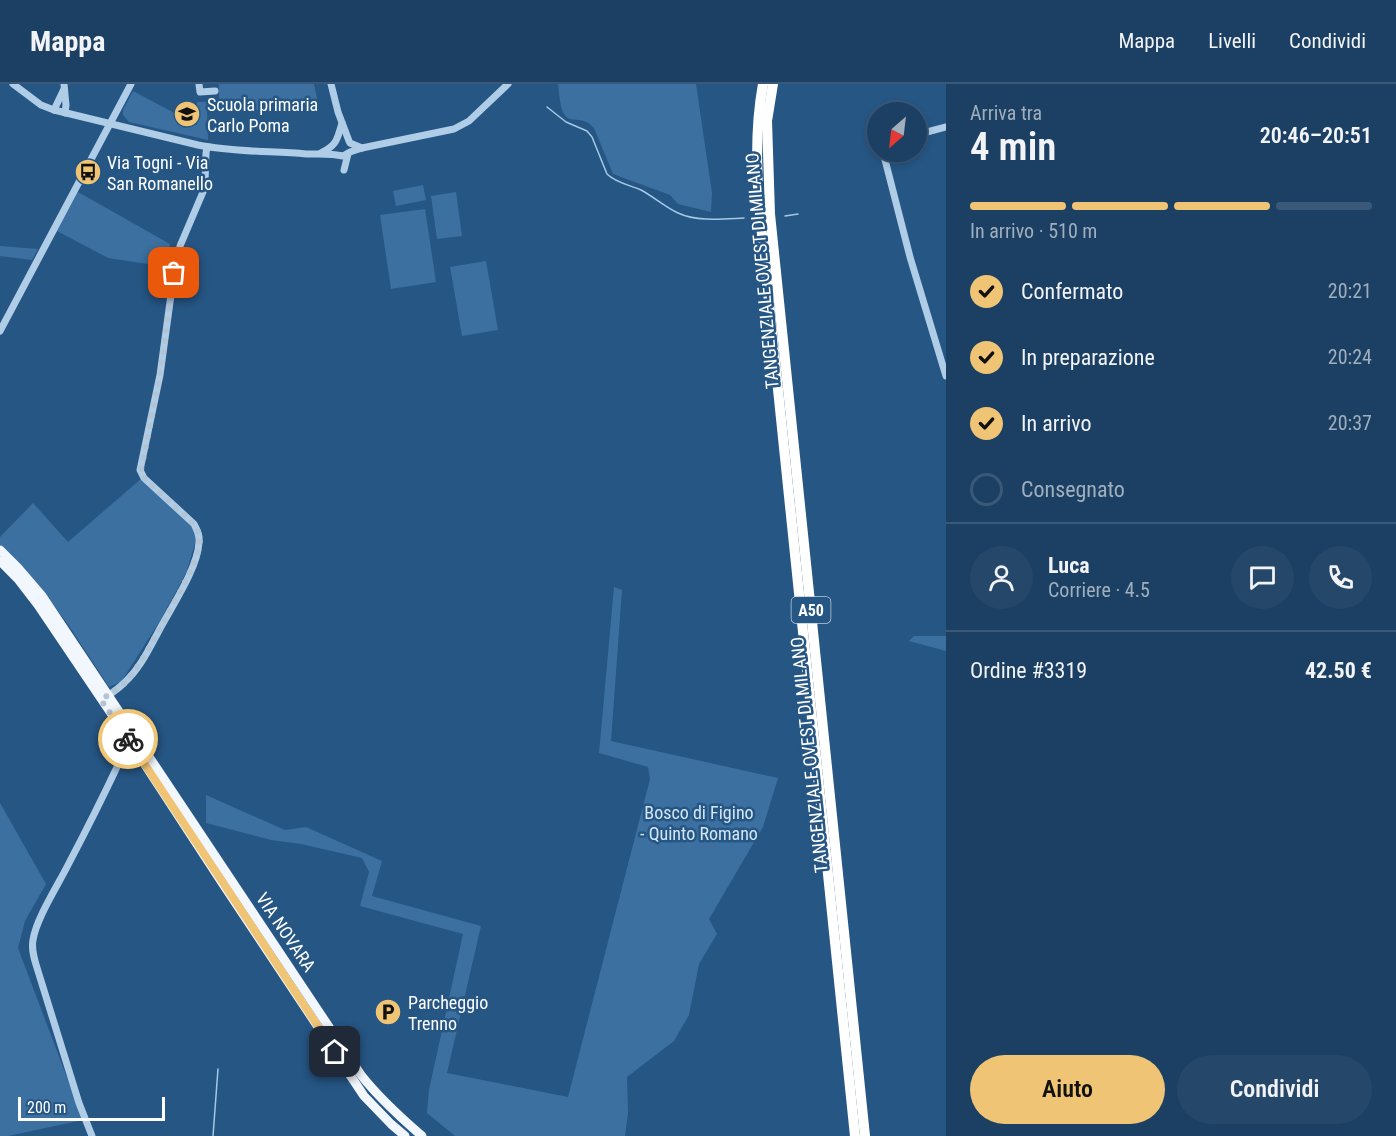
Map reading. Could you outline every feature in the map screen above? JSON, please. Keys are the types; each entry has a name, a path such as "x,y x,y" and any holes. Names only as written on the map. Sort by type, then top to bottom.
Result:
{"highway":[{"name":"TANGENZIALE OVEST DI MILANO","path":"763,84 757,134 760,215 855,1136"},
{"name":"TANGENZIALE OVEST DI MILANO","path":"773,84 767,121 770,214 866,1136"}],"main road":[{"name":"VIA NOVARA","path":"0,550 42,596 105,697 360,1089 370,1103 403,1136"},
{"name":"VIA NOVARA","path":"0,561 18,579 105,697"},
{"name":"VIA NOVARA","path":"133,740 361,1075 388,1106 422,1136"}],"street":[{"path":"13,84 41,105 54,110 207,147 318,154 344,154 363,147 454,129 469,121 507,84"},
{"path":"0,331 131,84"},
{"path":"199,84 200,92 215,91"},
{"path":"331,84 350,142 344,154 344,168"},
{"path":"54,110 64,87"},
{"path":"64,87 65,113"},
{"path":"118,108 121,121 131,129"},
{"path":"318,154 333,147 338,139 342,123"},
{"path":"927,132 946,127"},
{"path":"338,139 344,138 363,147"},
{"path":"195,144 206,158"},
{"path":"105,697 125,683 141,662 191,570 198,552 200,540 194,524 144,478 141,470 160,375 174,273 179,259 180,246 203,192 207,147"},
{"path":"333,147 344,154"},
{"path":"206,158 218,148"},
{"path":"886,162 910,257 946,376"},
{"path":"92,1136 79,1103 34,958 32,941 43,912 125,750 133,740"}],"green space":[{"path":"219,84 314,84 319,108 207,112 208,140 129,122 123,115 123,110 133,91 197,125 197,102 219,101"},
{"path":"558,84 696,84 712,193 711,212 678,204 670,195 613,174 594,128 585,121 570,119 564,114"},
{"path":"423,185 426,200 396,206 393,191"},
{"path":"78,192 170,244 167,267 108,258 57,231"},
{"path":"456,192 462,236 437,239 431,196"},
{"path":"425,209 436,282 391,289 380,215"},
{"path":"0,246 38,249 32,260 0,256"},
{"path":"486,261 498,330 462,336 450,267"},
{"path":"142,478 193,528 197,537 186,573 161,619 121,682 109,687 40,587 0,545 0,537 33,503 68,542"},
{"name":"Bosco di Figino - Quinto Romano","path":"614,587 622,590 611,741 778,778 763,827 709,919 717,934 699,964 689,1015 674,1041 627,1077 628,1113 625,1136 455,1136 427,1113 429,1090 463,934 360,906 369,872 362,858 301,844 271,840 206,823 206,795 285,830 306,827 382,861 372,896 481,926 447,1073 568,1097 650,779 648,767 599,753"},
{"path":"914,636 946,636 946,651 909,641"},
{"path":"0,803 46,884 25,921 18,948 83,1120 8,1136 0,1136"}],"waterway":[{"path":"547,107 566,122 587,131 592,137 607,174 615,180 641,190 673,211 685,216 710,219 744,218"},
{"path":"785,216 798,214"},
{"path":"213,1136 218,1069"}],"way so far":[{"path":"128,739 101,700 125,683 141,662 191,570 200,540 194,524 141,473 160,375 174,273"}],"place":[{"name":"Scuola primaria Carlo Poma","path":"187,114"},
{"name":"Via Togni - Via San Romanello","path":"88,172"},
{"name":"Parcheggio Trenno","path":"388,1012"}],"route":[{"path":"128,739 335,1052"}]}
